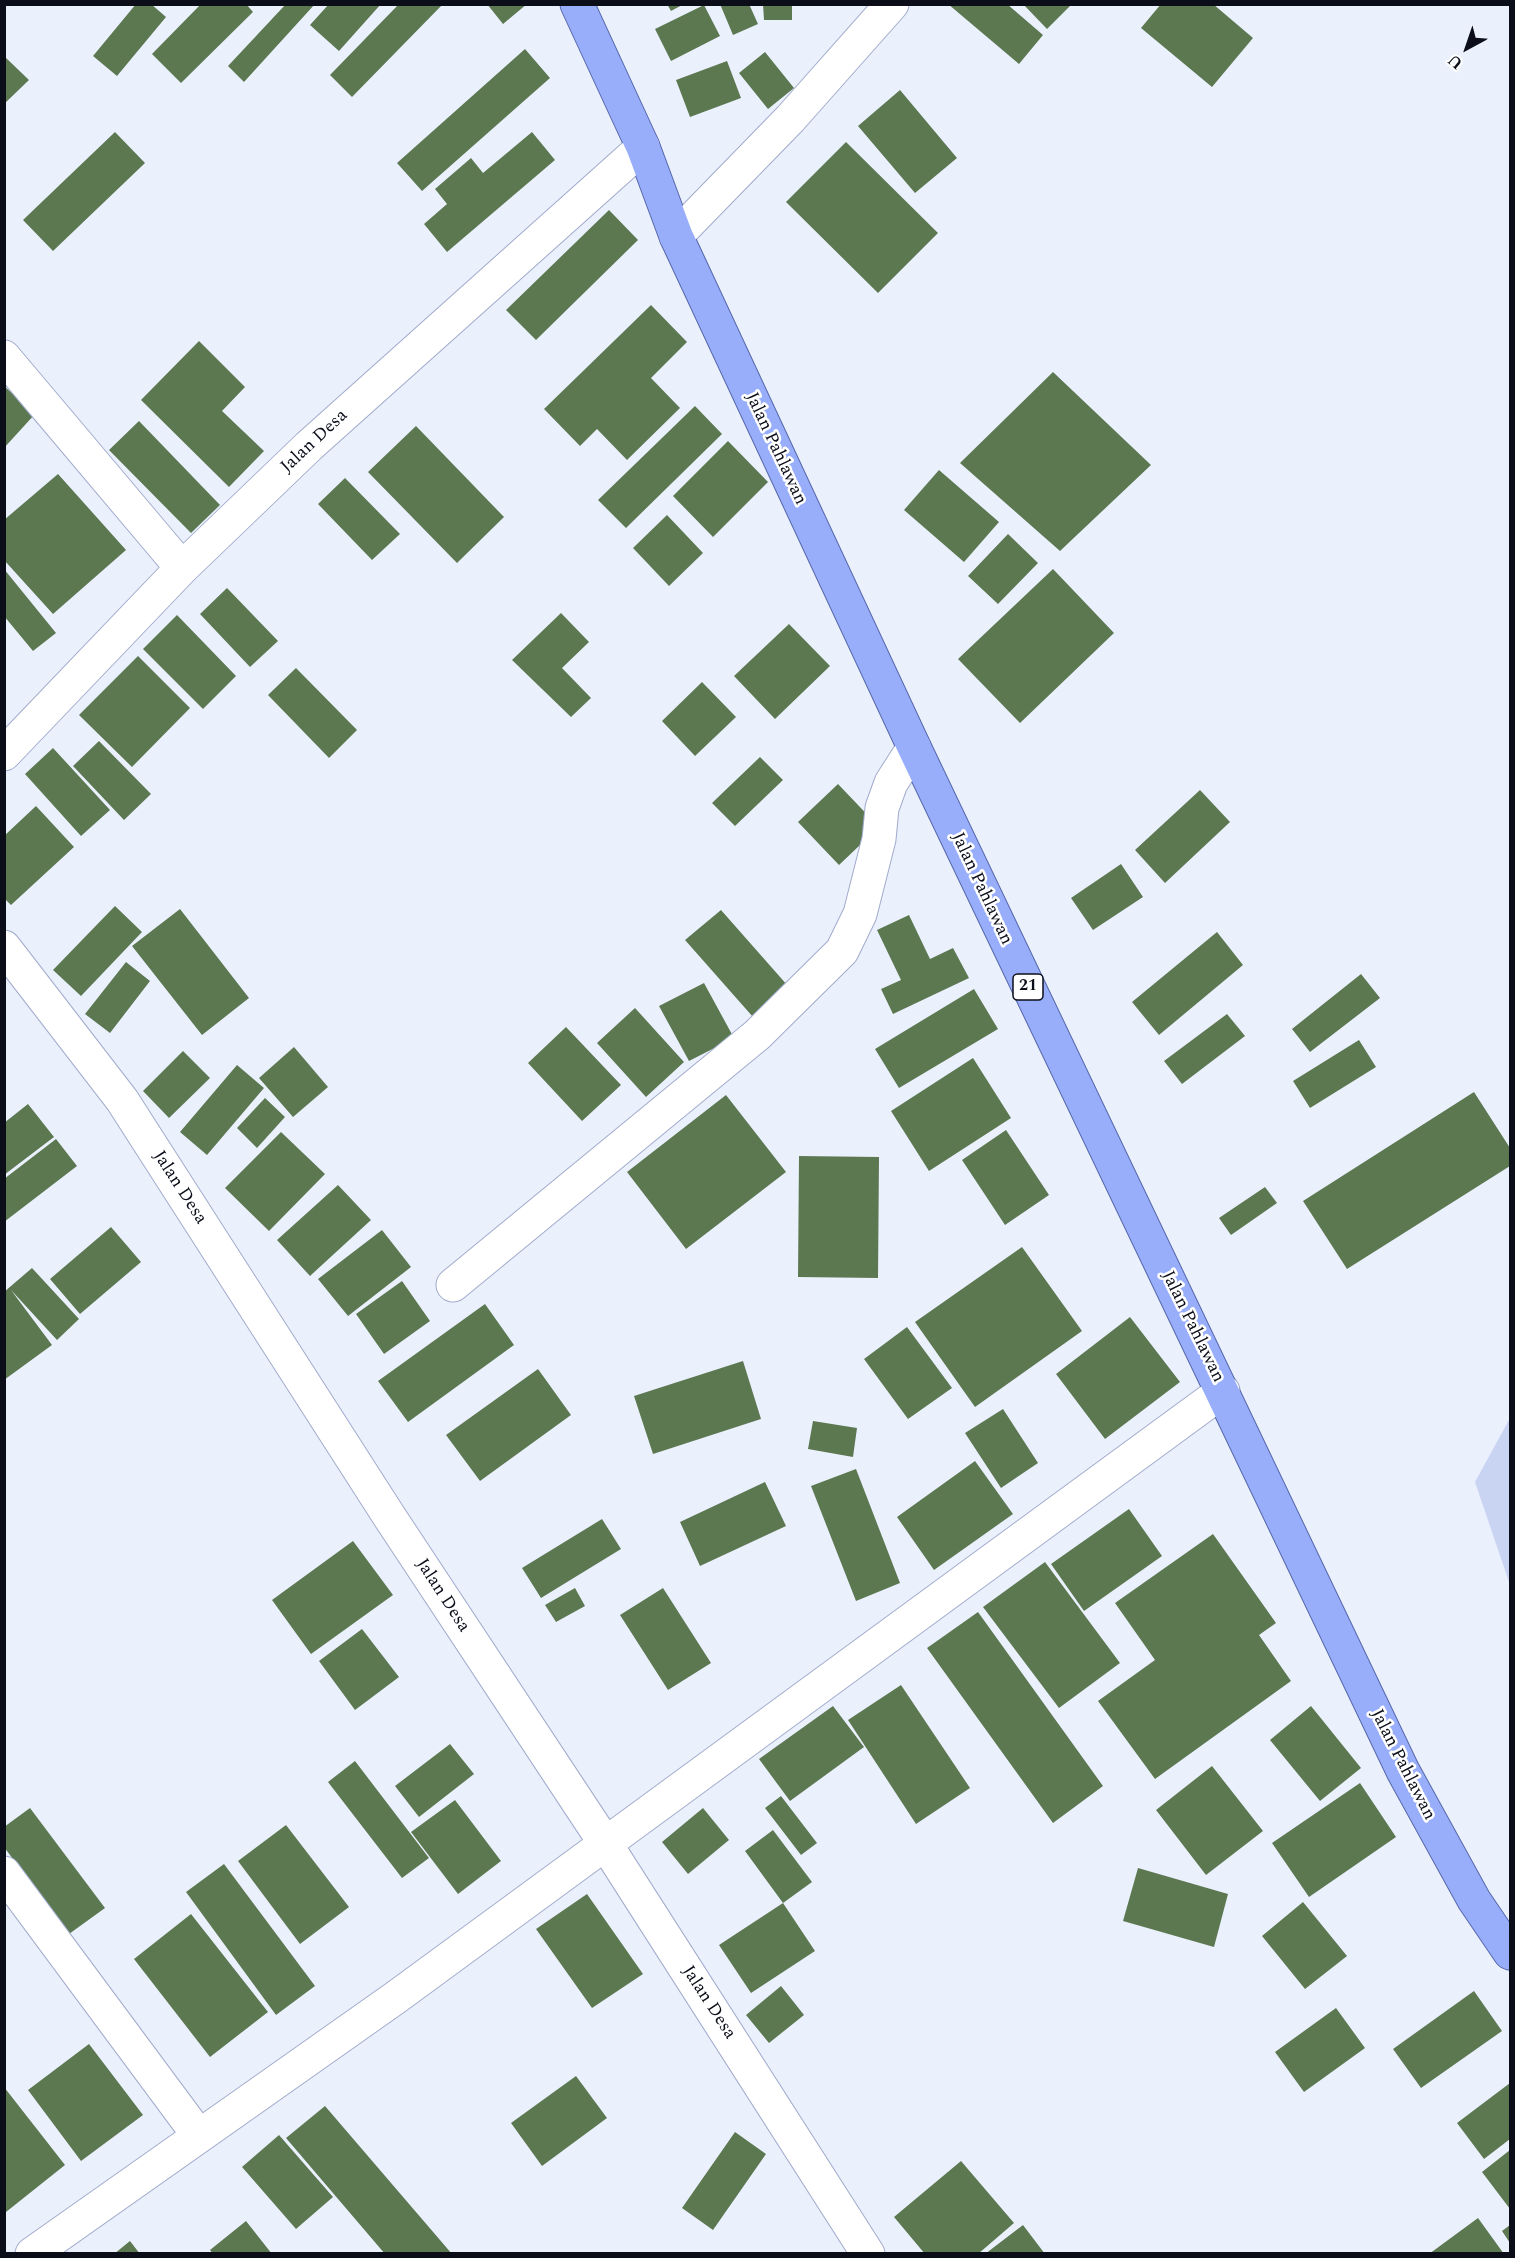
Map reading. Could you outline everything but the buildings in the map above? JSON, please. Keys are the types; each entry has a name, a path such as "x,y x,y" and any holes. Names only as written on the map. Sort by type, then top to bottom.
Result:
{"highway":[{"name":"Jalan Pahlawan","path":"577,4 643,147 676,236 1109,1158 1223,1391 1403,1771 1474,1900 1510,1953"}],"street":[{"path":"676,236 790,119 892,4"},
{"name":"Jalan Desa","path":"4,754 182,568 309,446 643,147"},
{"path":"4,357 182,568"},
{"path":"453,1285 748,1043 842,951 860,914 879,838 882,808 891,783 914,747"},
{"name":"Jalan Desa","path":"4,947 122,1100 389,1516 605,1843 868,2253"},
{"path":"32,2253 394,1998 1223,1391"},
{"path":"4,1873 199,2136"}],"shaded area":[{"path":"1510,1418 1510,1585 1475,1482"}]}
